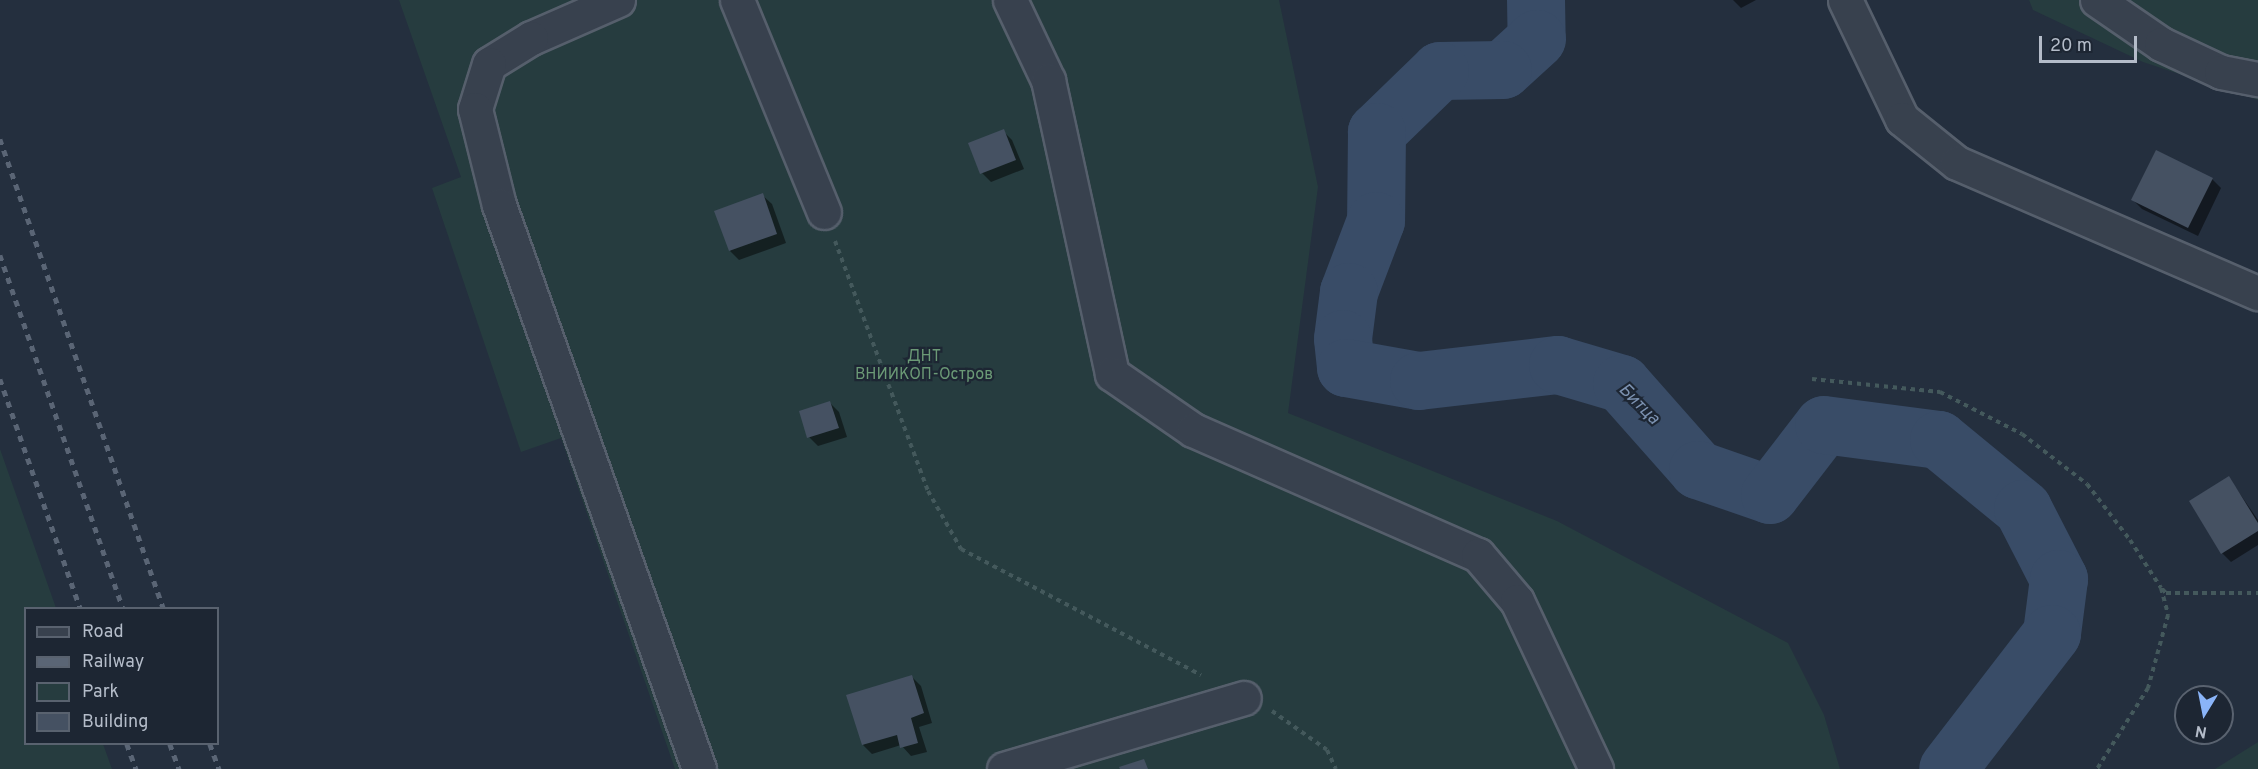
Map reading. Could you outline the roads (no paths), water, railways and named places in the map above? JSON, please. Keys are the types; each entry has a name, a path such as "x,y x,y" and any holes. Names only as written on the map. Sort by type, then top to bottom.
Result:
{"lane":[{"path":"618,0 531,38 489,64 475,109 499,205 699,769"},
{"path":"737,0 824,212"},
{"path":"1010,0 1048,80 1112,374 1193,430 1478,555 1517,601 1596,769"},
{"path":"1845,0 1902,119 1958,163 2258,293"},
{"path":"2097,0 2161,44 2222,72 2258,78"},
{"path":"1004,769 1244,698"}],"waterway":[{"name":"Битца","path":"1536,0 1537,39 1503,70 1440,71 1377,132 1376,221 1349,292 1343,339 1346,368 1419,381 1558,365 1622,384 1698,470 1770,495 1824,425 1939,440 2023,509 2059,579 2052,634 1948,769"}],"railway":[{"path":"0,139 163,607"},
{"path":"0,255 123,607"},
{"path":"0,379 80,607"},
{"path":"127,745 136,769"},
{"path":"170,745 179,769"},
{"path":"210,745 219,769"}],"park label":[{"name":"ДНТ ВНИИКОП-Остров","path":"924,366"}]}
